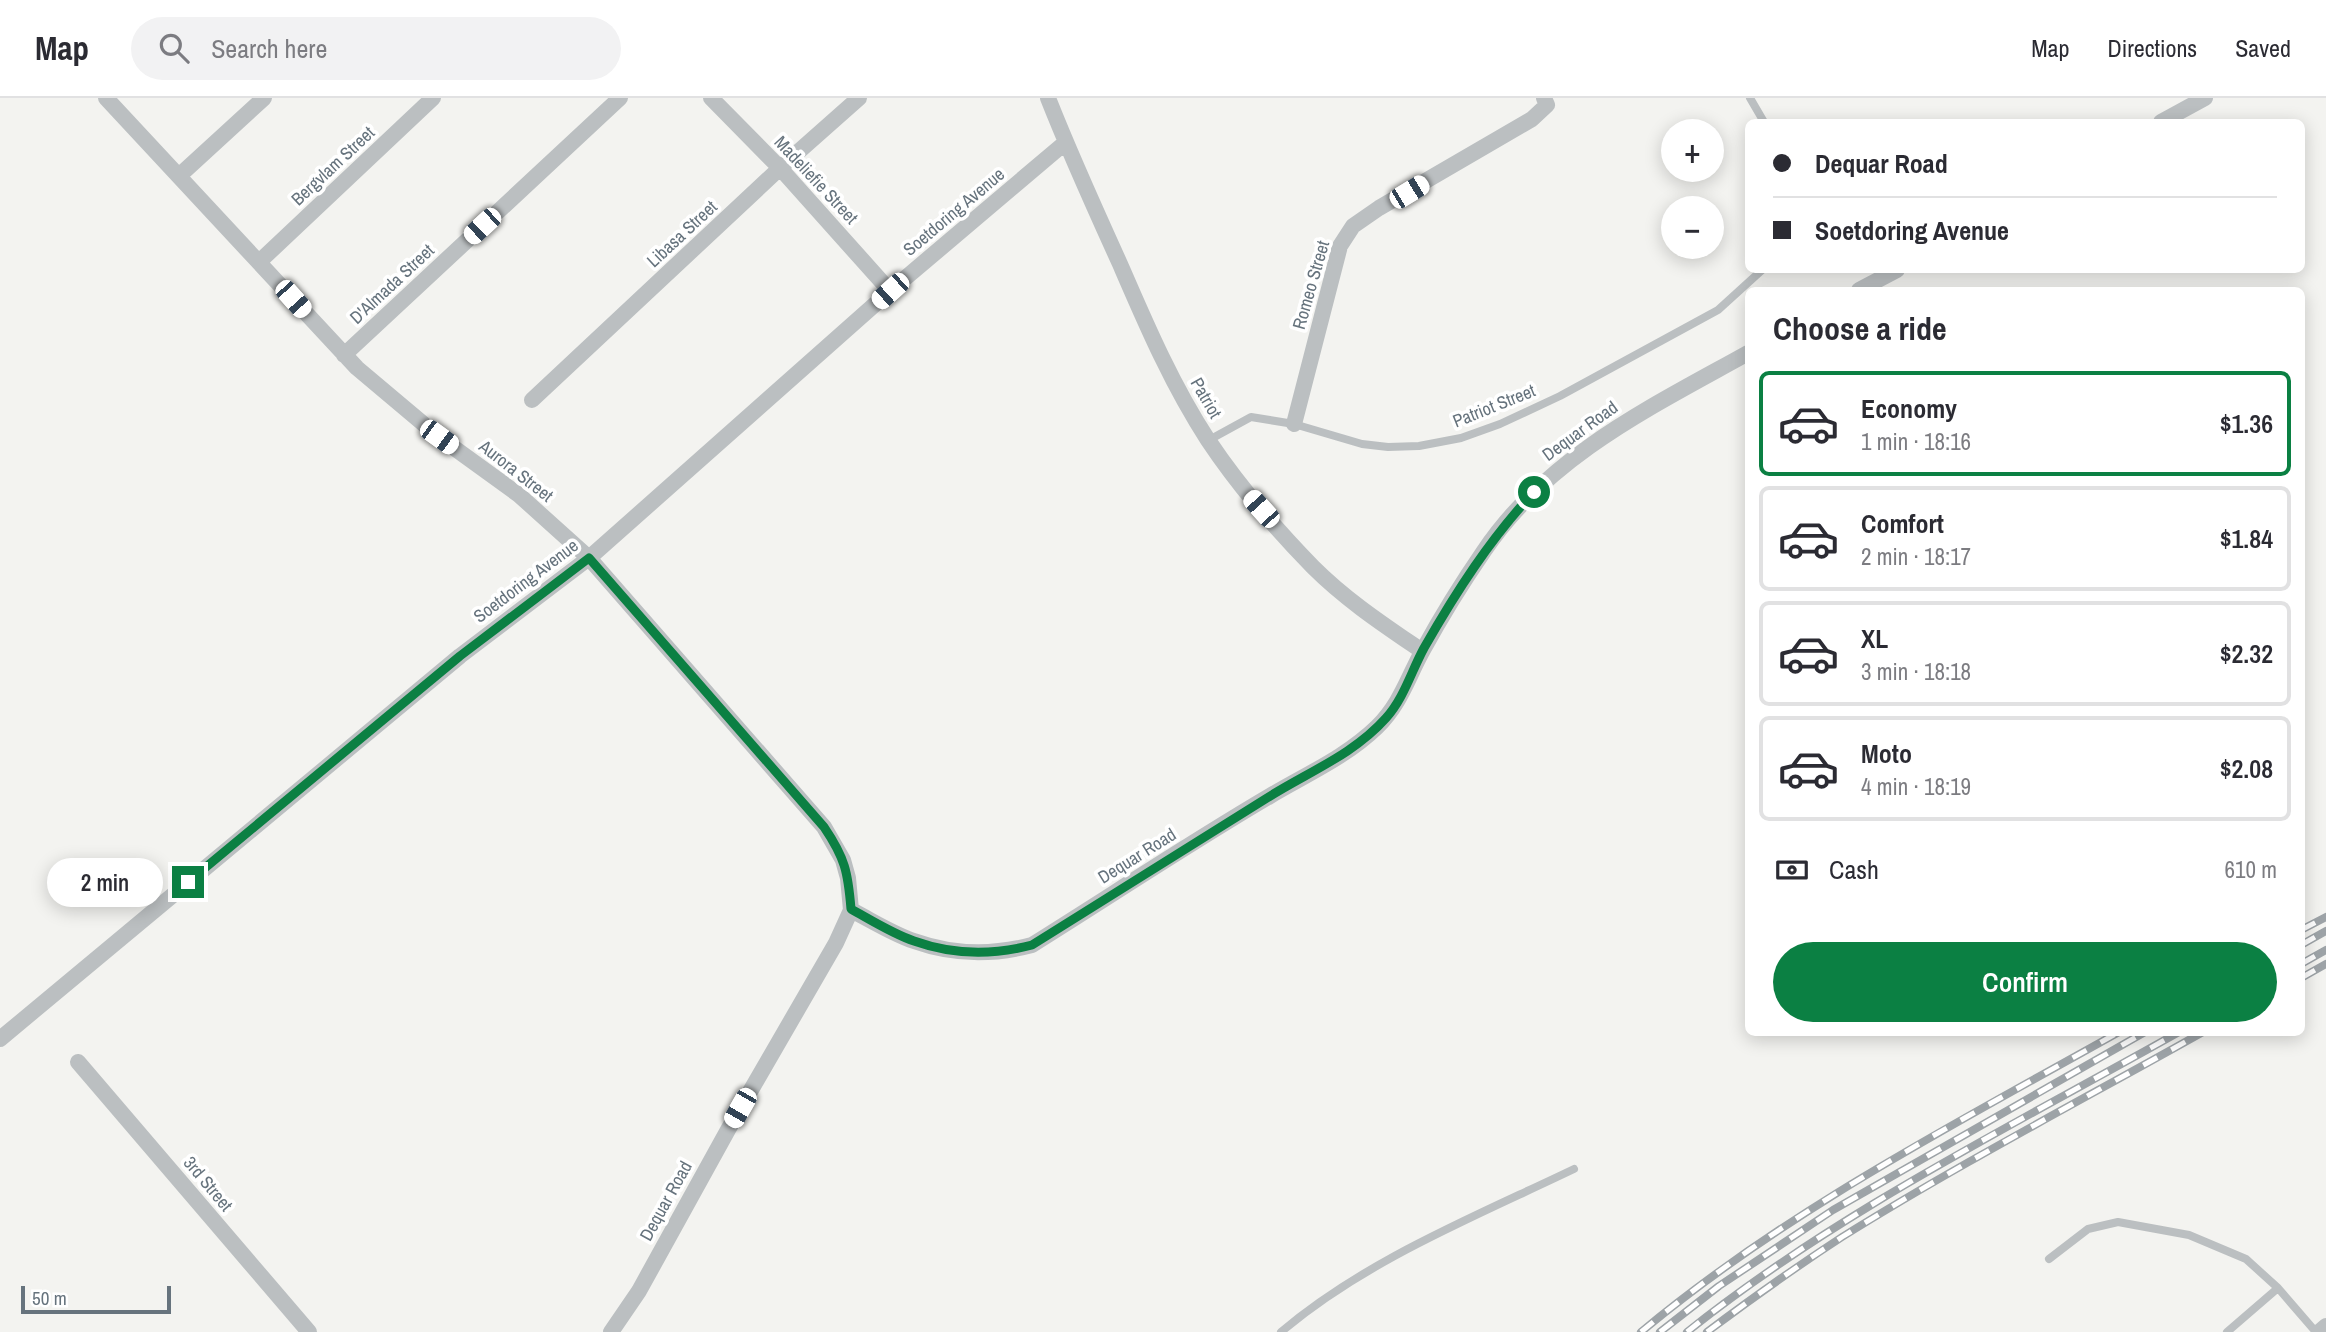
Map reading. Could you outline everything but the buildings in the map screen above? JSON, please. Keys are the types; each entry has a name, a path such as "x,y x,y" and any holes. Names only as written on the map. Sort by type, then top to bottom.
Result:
{"street":[{"name":"Aurora Street","path":"106,98 357,368 439,437 519,495 589,558 824,827 844,860 851,909"},
{"path":"180,175 264,98"},
{"name":"Bergvlam Street","path":"259,262 433,98"},
{"name":"D'Almada Street","path":"344,355 620,98"},
{"name":"Madeliefie Street","path":"711,98 780,168 890,291"},
{"name":"Libasa Street","path":"532,400 780,168 859,98"},
{"name":"Patriot","path":"1048,98 1158,349 1209,440 1249,495 1313,567 1373,618 1422,651"},
{"name":"Romeo Street","path":"1294,424 1340,246 1353,226 1379,208 1532,119 1544,110 1544,98"},
{"path":"2166,119 2205,98"},
{"name":"Soetdoring Avenue","path":"0,1039 460,656 589,558 890,291 1066,142"},
{"path":"1864,287 1891,273"},
{"name":"Dequar Road","path":"611,1332 639,1291 836,943 851,909 914,941 945,948 973,953 1006,952 1032,945 1270,796 1356,747 1387,717 1400,700 1422,651 1484,550 1507,520 1560,467 1605,434 1656,402 1745,355"},
{"name":"3rd Street","path":"78,1062 309,1332"},
{"path":"2318,1332 2326,1326"}],"lane":[{"path":"1750,98 1761,119"},
{"name":"Patriot Street","path":"1209,440 1251,417 1294,424 1362,444 1388,447 1419,446 1461,438 1500,424 1560,396 1718,310 1759,273"},
{"path":"1281,1332 1329,1294 1364,1274 1573,1169"},
{"path":"2049,1259 2088,1229 2118,1222 2189,1235 2246,1259 2278,1288 2318,1332"},
{"path":"2227,1332 2278,1288"}],"railway":[{"path":"2305,928 2326,917"},
{"path":"2305,943 2326,931"},
{"path":"2305,962 2326,950"},
{"path":"2305,976 2326,964"},
{"path":"1641,1332 1696,1288 1813,1208 1934,1135 2112,1036"},
{"path":"1660,1332 1719,1286 1833,1210 2138,1036"},
{"path":"1687,1332 1744,1289 1865,1209 2172,1036"},
{"path":"1707,1332 1808,1260 1886,1210 2196,1036"}],"route":[{"path":"188,882 460,656 589,558 824,827 844,860 851,909 914,941 945,948 973,953 1006,952 1032,945 1270,796 1356,747 1387,717 1400,700 1422,651 1484,550 1507,520 1534,492"}]}
